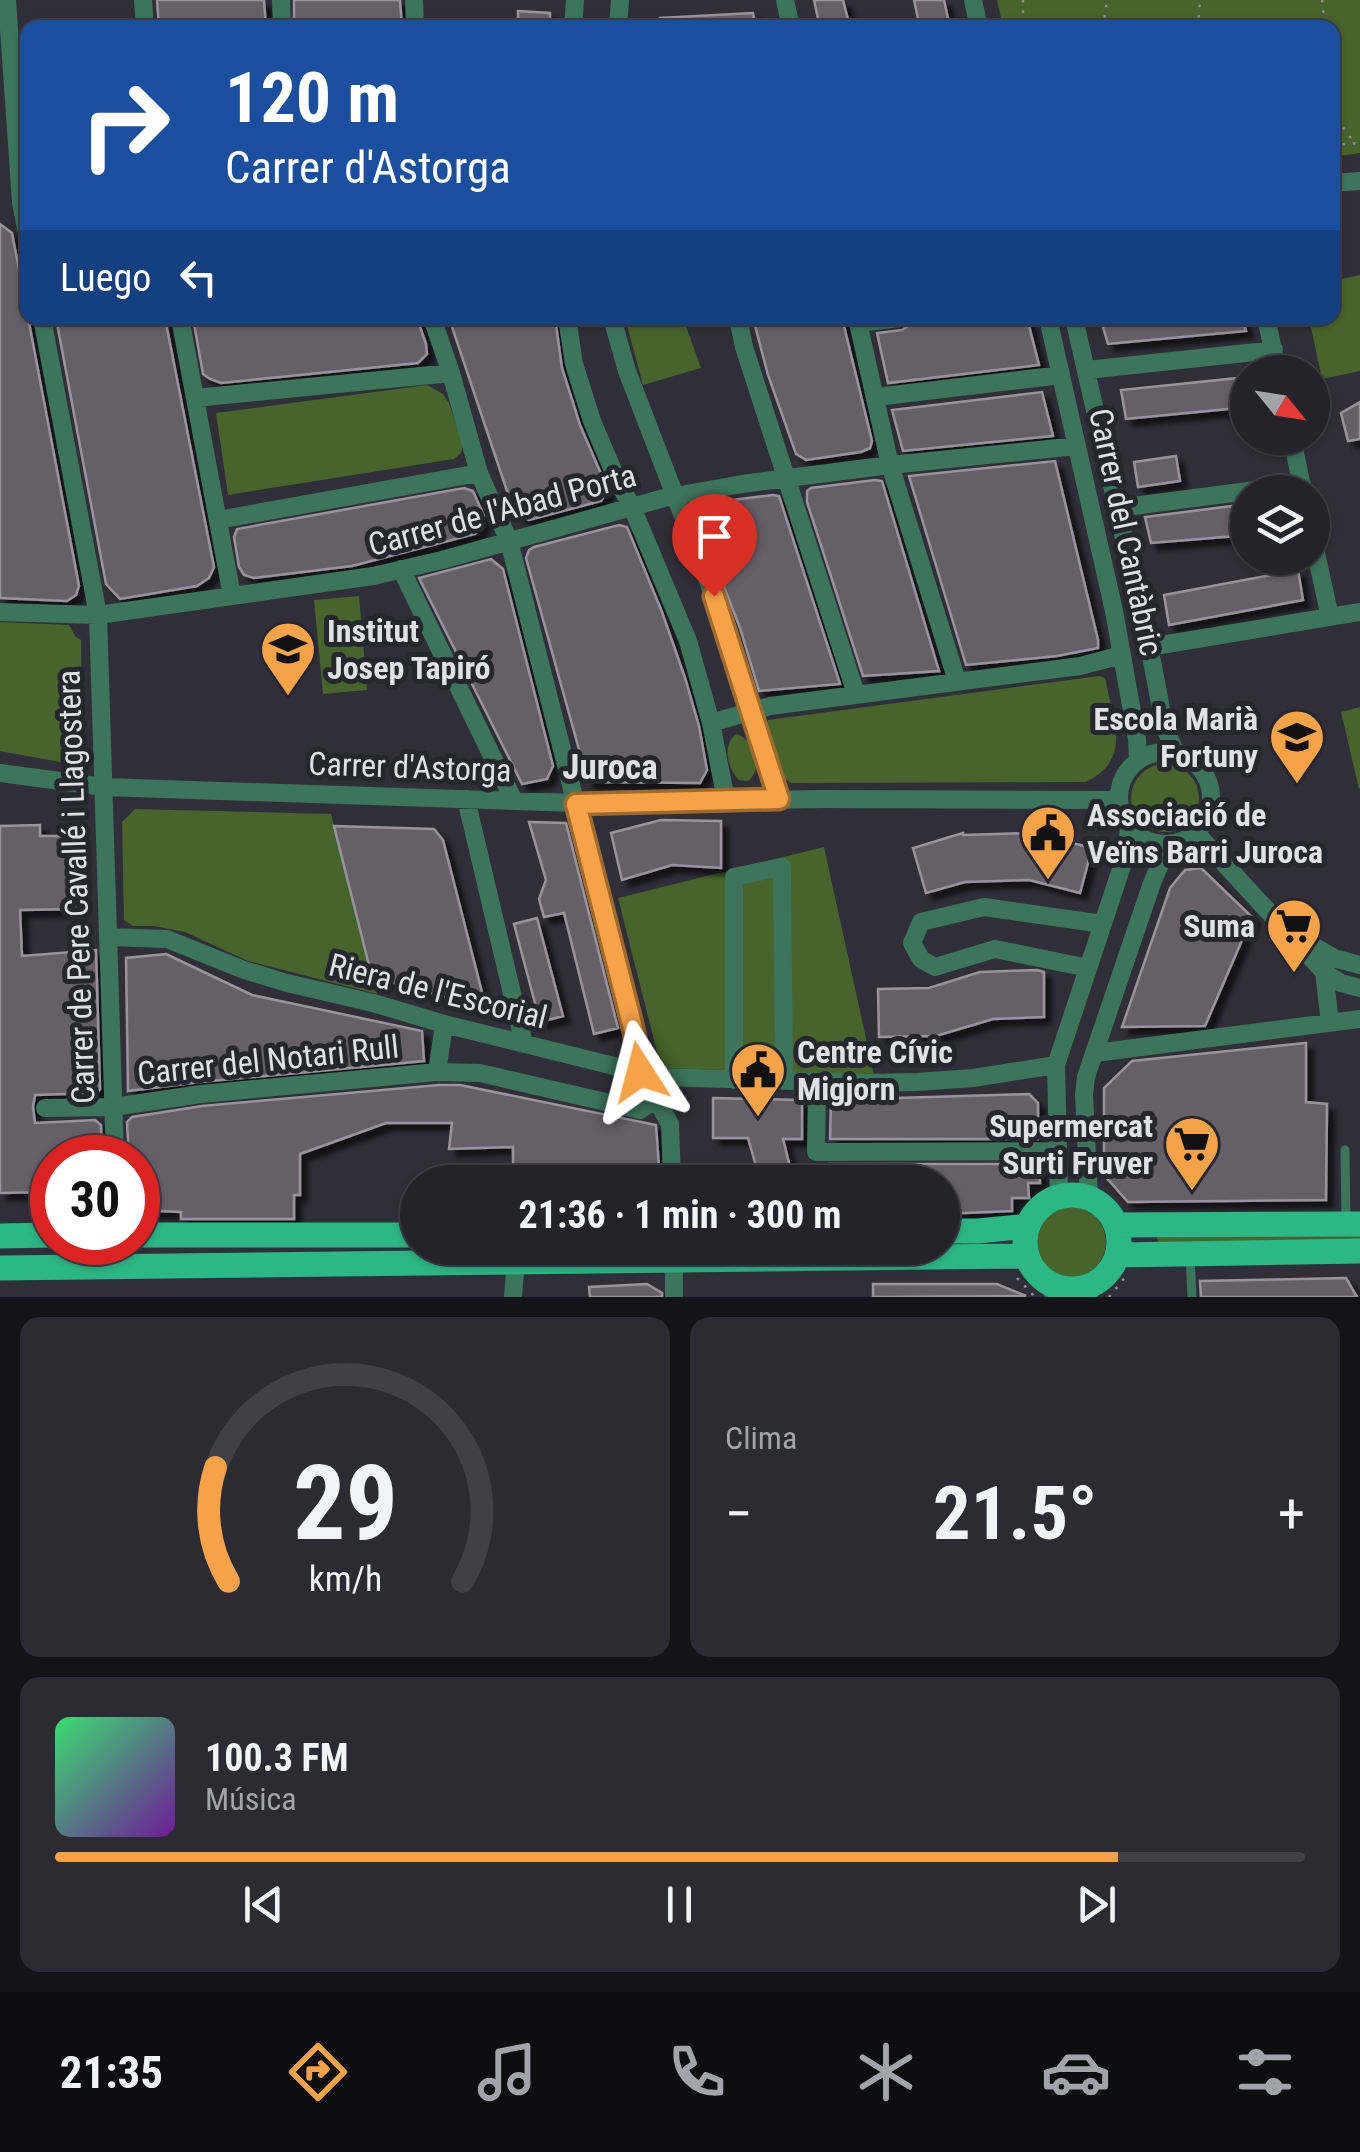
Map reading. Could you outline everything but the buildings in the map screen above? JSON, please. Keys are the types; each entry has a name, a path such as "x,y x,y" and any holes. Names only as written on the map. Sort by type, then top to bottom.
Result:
{"main road":[{"path":"1060,1197 1089,1198 1108,1212 1116,1226 1117,1255 1090,1291 1052,1290 1028,1256 1028,1226 1038,1210 1060,1197"},
{"path":"1116,1226 1353,1224"},
{"path":"960,1230 1028,1226"},
{"path":"160,1234 400,1235"},
{"path":"0,1236 30,1236"},
{"path":"1117,1255 1360,1251"},
{"path":"960,1258 1028,1256"},
{"path":"0,1268 506,1265"}],"street":[{"path":"7,0 20,154"},
{"name":"Carrer de Pere Cavallé i Llagostera","path":"43,325 98,614 114,1135"},
{"path":"181,325 232,596"},
{"path":"434,325 479,474 509,540 634,1032 656,1100 670,1124 671,1165"},
{"path":"568,325 574,364 592,422 688,641 726,800"},
{"path":"614,325 627,372 721,614 779,799"},
{"path":"739,325 856,694"},
{"path":"858,325 890,465 958,680"},
{"name":"Carrer del Cantàbric","path":"1050,325 1122,655 1138,760"},
{"name":"Carrer del Cantàbric","path":"1076,325 1164,724 1175,752"},
{"path":"1268,325 1275,355"},
{"path":"1086,370 1274,350"},
{"path":"195,398 451,373"},
{"path":"876,397 1062,375"},
{"name":"Carrer de l'Abad Porta","path":"0,612 98,614 373,576 675,496 890,465 1077,446"},
{"path":"218,520 479,474"},
{"path":"1118,508 1230,496"},
{"path":"401,569 514,801"},
{"path":"1321,575 1330,616"},
{"path":"1149,647 1360,612"},
{"path":"710,723 770,706 1080,666 1122,655"},
{"path":"1089,1198 1086,1078 1152,882 1163,858 1175,844 1197,834 1212,800 1210,784 1198,765 1175,752 1158,752 1138,760 1122,781 1119,800 1122,815 1138,836 1151,842 1175,844"},
{"name":"Carrer d'Astorga","path":"0,773 104,788 576,804 779,799 1119,800"},
{"path":"466,799 524,1044"},
{"path":"1060,1197 1056,1064 1126,854 1129,828"},
{"path":"1197,834 1324,972 1360,988"},
{"path":"734,1080 734,876 782,867 784,1081"},
{"path":"1088,968 995,949 935,968 921,959 912,943 921,922 984,907 1103,924"},
{"path":"1280,923 1321,952 1360,965"},
{"name":"Riera de l'Escorial","path":"109,937 166,939 244,970 649,1075 864,1083 973,1078 1056,1064"},
{"path":"1324,972 1330,1022"},
{"path":"1095,1053 1360,1018"},
{"name":"Carrer del Notari Rull","path":"437,1072 444,1024"},
{"path":"612,1066 632,1050 634,1032"},
{"name":"Carrer del Notari Rull","path":"46,1108 113,1107 201,1094 437,1072 480,1073 640,1110 656,1100"},
{"path":"818,1082 816,1152 1058,1151"},
{"path":"0,1278 515,1272 654,1265"},
{"path":"674,1265 674,1297"},
{"path":"513,1297 515,1272"}],"lane":[{"path":"1345,1150 1346,1189 1353,1224"},
{"path":"1346,1189 1360,1189"},
{"path":"1190,1254 1192,1297"}],"path":[{"path":"1340,123 1358,144"}],"green space":[{"path":"997,0 1360,0 1360,153 1340,156 1340,20 1001,20"},
{"path":"1360,275 1360,371 1330,377 1330,355 1317,355 1310,325 1340,325 1340,279"},
{"path":"627,325 686,325 701,368 643,385"},
{"path":"427,385 443,394 449,403 463,444 454,459 228,495 216,413"},
{"path":"359,596 367,690 323,694 314,600"},
{"path":"0,622 69,625 81,640 83,757 76,765 0,751"},
{"path":"1105,678 1112,709 1115,750 1101,773 1086,782 791,783 781,776 767,727 768,720"},
{"path":"1360,707 1360,788 1359,789 1341,712"},
{"path":"736,734 756,754 756,769 748,781 739,780 729,763 729,744"},
{"path":"1165,764 1189,774 1199,798 1189,822 1165,832 1141,822 1131,798 1141,774"},
{"path":"135,809 331,814 377,994 248,961 185,932 133,926 124,920 122,822"},
{"path":"824,847 874,1075 666,1068 660,1064 618,898"},
{"path":"1071,1207 1095,1218 1106,1242 1095,1266 1071,1277 1047,1266 1036,1242 1047,1218"},
{"path":"1360,1233 1360,1242 1158,1244 1157,1235"}],"place":[{"name":"Institut Josep Tapiró","path":"288,698"},
{"name":"Escola Marià Fortuny","path":"1297,786"},
{"name":"Associació de Veïns Barri Juroca","path":"1048,882"},
{"name":"Suma","path":"1294,975"},
{"name":"Centre Cívic Migjorn","path":"758,1119"},
{"name":"Supermercat Surti Fruver","path":"1192,1193"}],"district":[{"name":"Juroca","path":"610,767"}],"route":[{"path":"640,1072 634,1032 576,804 779,799 714,596"}]}
